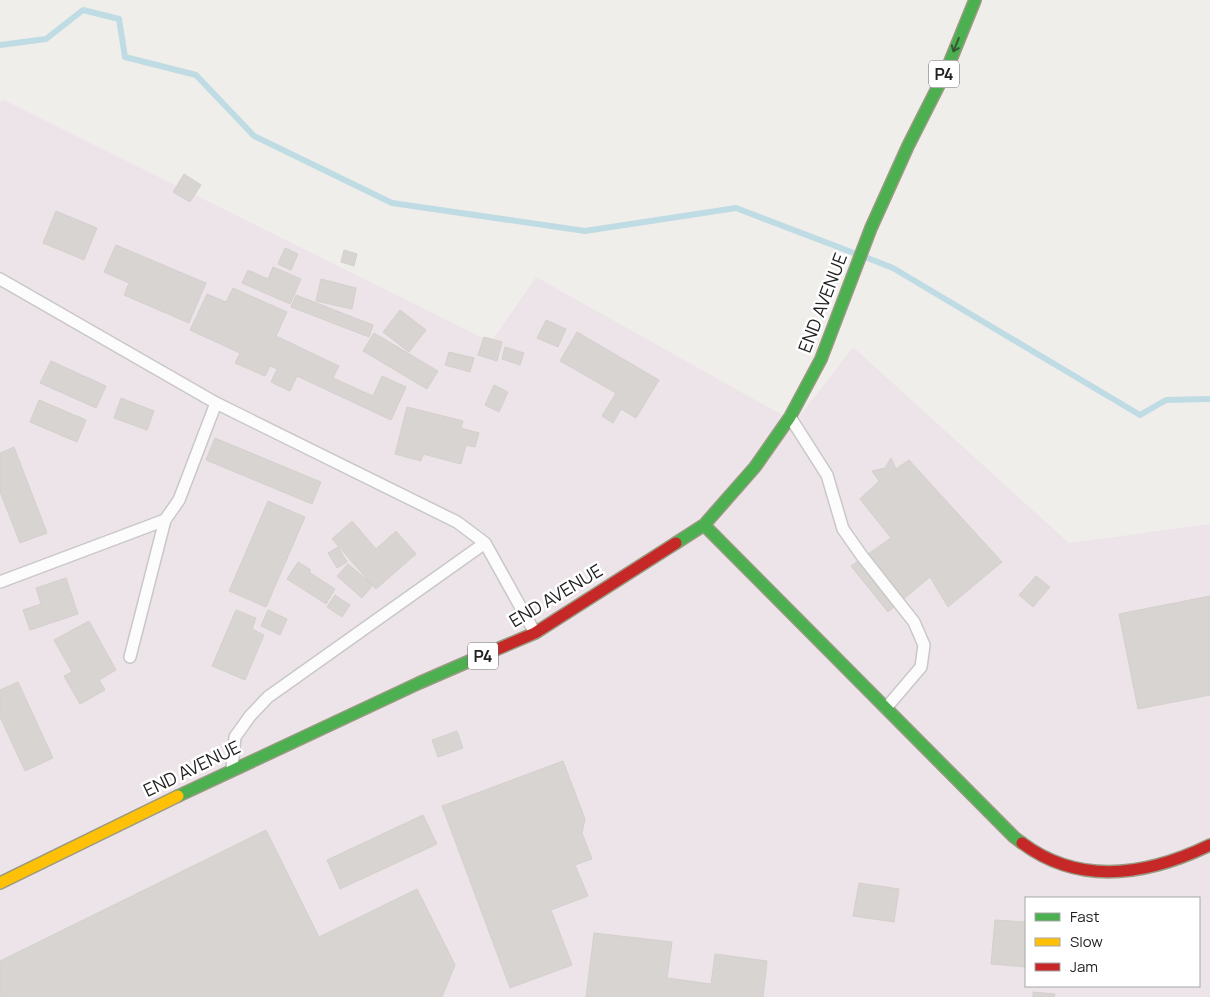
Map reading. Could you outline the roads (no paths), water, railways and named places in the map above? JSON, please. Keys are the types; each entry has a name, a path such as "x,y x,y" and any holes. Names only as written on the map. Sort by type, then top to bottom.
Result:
{"main road":[{"name":"END AVENUE","path":"0,883 232,769 419,683 535,633 704,524 755,467 790,417 821,360 871,228 908,146 947,69 975,0"},
{"name":"END AVENUE","path":"908,146 917,104"},
{"path":"704,524 1014,837 1038,854 1067,865 1096,872 1124,873 1186,858 1210,845"}],"lane":[{"path":"0,279 216,403 457,522 485,543 535,633"},
{"path":"130,657 166,520 179,500 216,403"},
{"path":"790,417 827,475 843,529 914,622 924,645 921,667 886,708"},
{"path":"0,582 166,520"},
{"path":"232,769 235,737 250,716 268,697 485,543"}],"waterway":[{"path":"0,45 46,39 83,10 119,19 125,57 196,75 254,136 392,203 585,231 736,208 854,253"},
{"path":"865,257 893,268 1140,415 1166,400 1210,399"}]}
